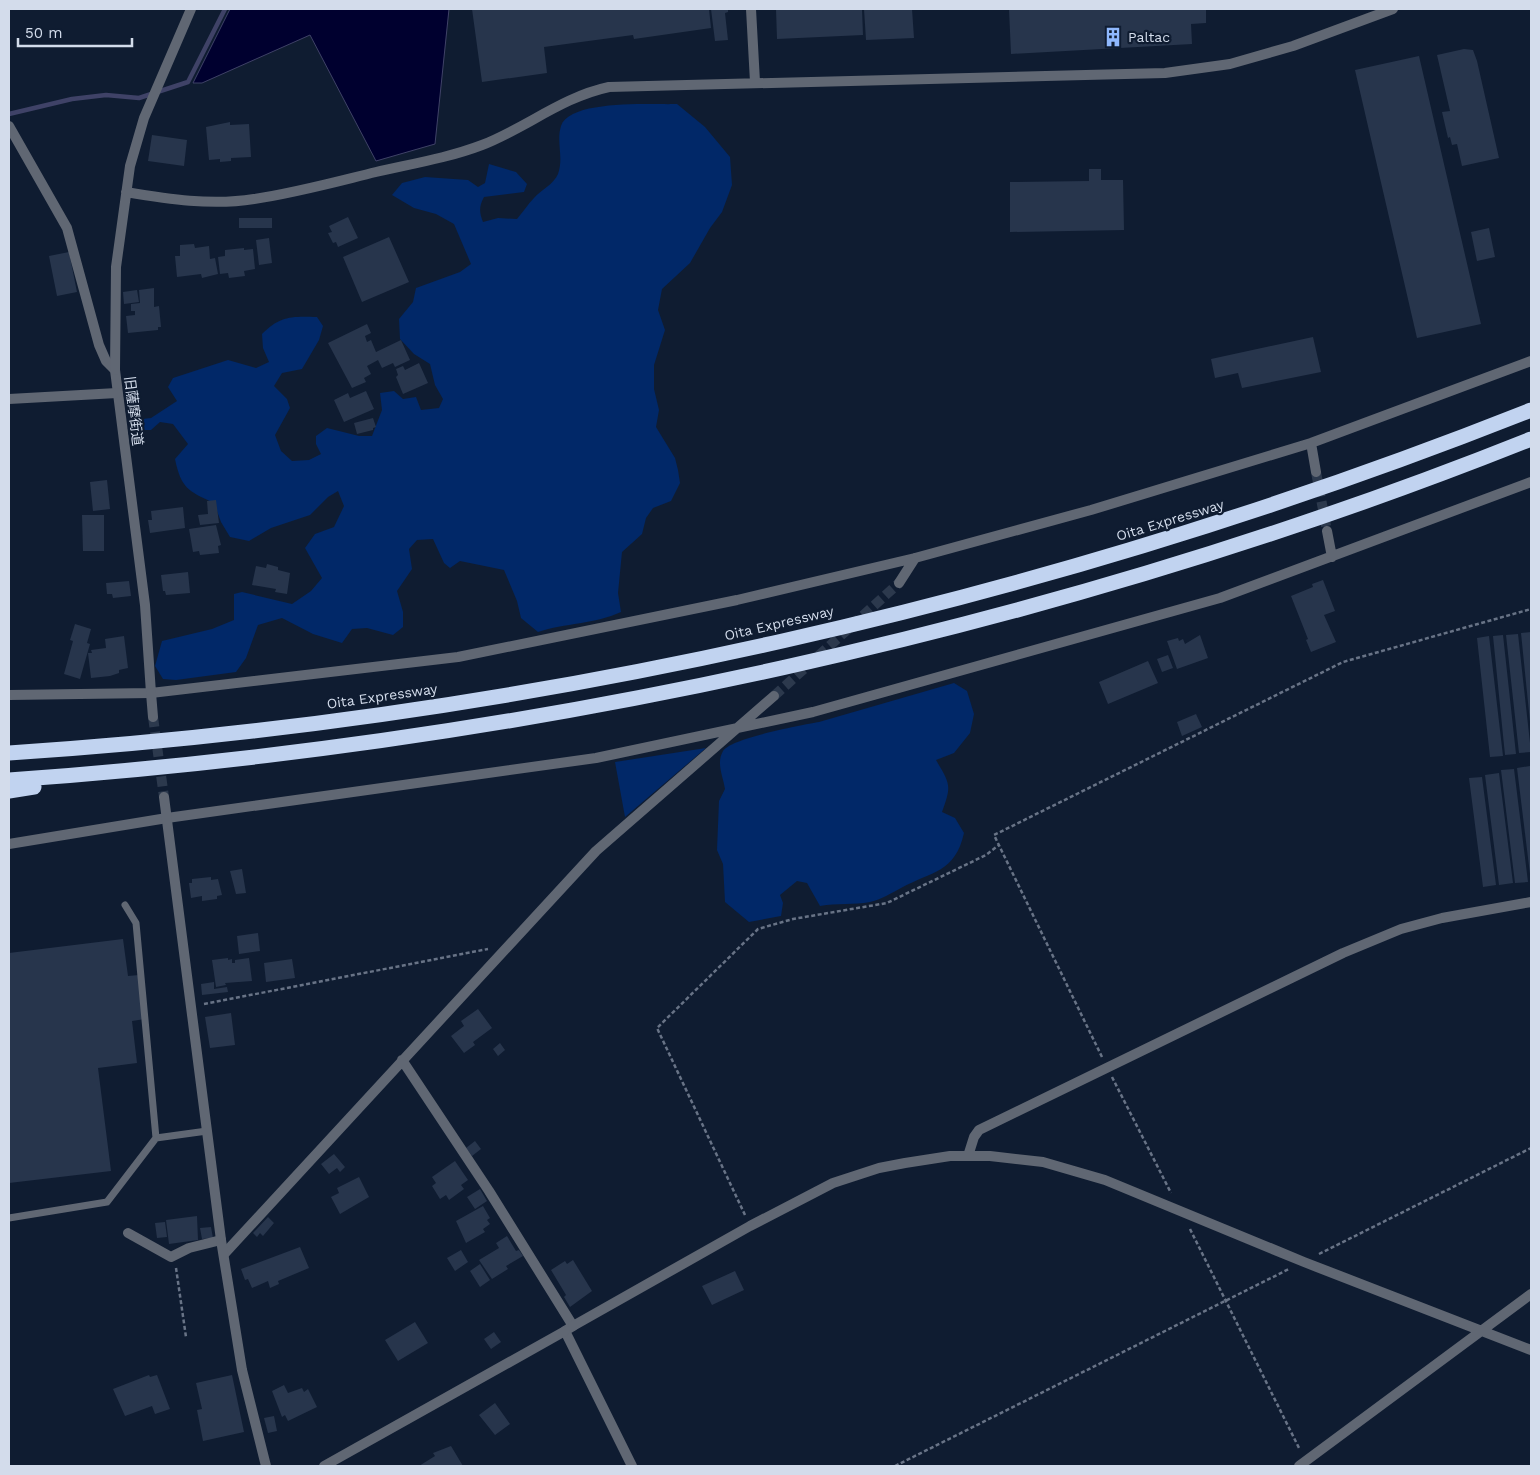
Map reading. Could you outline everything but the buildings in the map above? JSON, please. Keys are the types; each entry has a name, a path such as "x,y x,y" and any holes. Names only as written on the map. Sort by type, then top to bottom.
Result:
{"highway":[{"name":"Oita Expressway","path":"9,753 93,747 333,720 520,692 709,656 900,612 1082,564 1213,525 1443,445 1531,410"},
{"path":"9,791 147,769 337,746 524,718 706,684 896,640 1087,589 1220,549 1452,470 1531,439"},
{"path":"9,780 147,769"}],"street":[{"path":"115,370 116,267 130,166 144,118 191,9"},
{"path":"751,9 755,82"},
{"path":"126,192 186,201 253,200 439,158 482,145 559,104 588,91 609,87 1165,73 1230,64 1293,46 1393,9"},
{"name":"旧薩摩街道","path":"9,126 67,228 99,345 106,361 115,370 145,605 153,717"},
{"path":"9,696 151,692 458,657 737,600 915,558 1091,510 1311,443 1531,361"},
{"path":"9,400 117,393"},
{"path":"1311,443 1316,472"},
{"path":"9,844 167,818 596,758 705,736 743,725 813,712 1080,639 1220,598 1531,482"},
{"path":"1327,531 1332,557"},
{"path":"899,583 915,558"},
{"path":"225,1253 596,851 743,725 774,696"},
{"path":"164,797 221,1240 225,1253 242,1370 266,1466"},
{"path":"968,1156 974,1137 980,1130 1343,953 1401,929 1442,918 1531,902"},
{"path":"402,1060 489,1191 569,1329 632,1466"},
{"path":"324,1466 750,1226 833,1184 879,1168 950,1156 1043,1162 1105,1180 1304,1262 1531,1350"},
{"path":"128,1233 171,1258 189,1248 221,1240"},
{"path":"1302,1463 1531,1294"}],"lane":[{"path":"9,1218 107,1202 156,1138 136,923 125,905"},
{"path":"156,1138 207,1130"}],"path":[{"path":"1302,1463 1227,1301 1107,1067 994,835 1343,662 1531,609"},
{"path":"750,1226 657,1028 758,929 793,919 887,903 986,856 999,845"},
{"path":"191,1007 459,953 507,947"},
{"path":"895,1466 1531,1148"},
{"path":"171,1258 176,1266 186,1337"}],"shaded area":[{"path":"230,9 449,9 435,144 376,161 310,35 202,83 193,83"},
{"path":"632,104 677,104 705,127 730,157 732,185 722,212 710,228 690,263 662,289 658,310 665,330 654,365 654,389 659,410 656,427 675,458 680,483 671,501 653,508 646,518 642,534 622,552 618,593 621,612 601,619 538,632 521,618 517,601 504,570 460,561 450,568 444,563 433,539 417,540 409,549 412,569 397,591 403,612 403,627 393,635 367,628 352,629 342,643 313,634 282,618 258,625 246,658 236,672 176,680 163,679 155,666 162,641 212,629 234,620 234,594 242,592 292,604 311,591 322,578 305,548 315,534 334,527 344,506 338,491 328,497 310,515 271,528 249,541 230,537 221,522 214,503 198,495 183,483 175,459 188,444 173,424 160,422 151,430 137,430 134,420 151,418 177,401 168,387 173,378 228,360 256,368 269,362 263,348 262,334 280,320 293,317 317,317 323,326 319,340 302,369 282,373 274,386 287,399 290,408 275,435 281,451 292,461 309,460 321,454 316,444 316,436 327,428 359,436 372,436 382,410 380,393 394,391 403,399 416,397 421,410 439,408 443,399 435,385 430,364 414,354 400,339 399,319 413,302 416,288 460,272 471,264 454,224 436,214 414,208 392,195 402,183 425,177 468,180 478,187 485,183 489,164 516,172 527,184 524,192 484,197 480,209 483,222 498,218 517,219 532,200 554,181 558,174 560,168 559,138 561,126 568,117 595,107"},
{"path":"954,683 967,691 974,714 970,733 954,753 936,760 948,785 942,812 955,818 964,833 955,856 948,863 932,874 912,882 883,898 870,902 820,906 807,883 797,881 780,895 783,903 781,916 749,922 725,902 723,864 717,850 719,801 725,789 720,765 723,751 739,741 752,737 819,722"},
{"path":"706,748 625,817 615,762"}],"waterway":[{"path":"9,114 72,99 106,95 139,98 188,82 225,9"}],"tunnel":[{"path":"1316,472 1327,531"},
{"path":"774,696 899,583"},
{"path":"153,717 164,797"}],"place":[{"name":"Paltac","path":"1113,37"}]}
